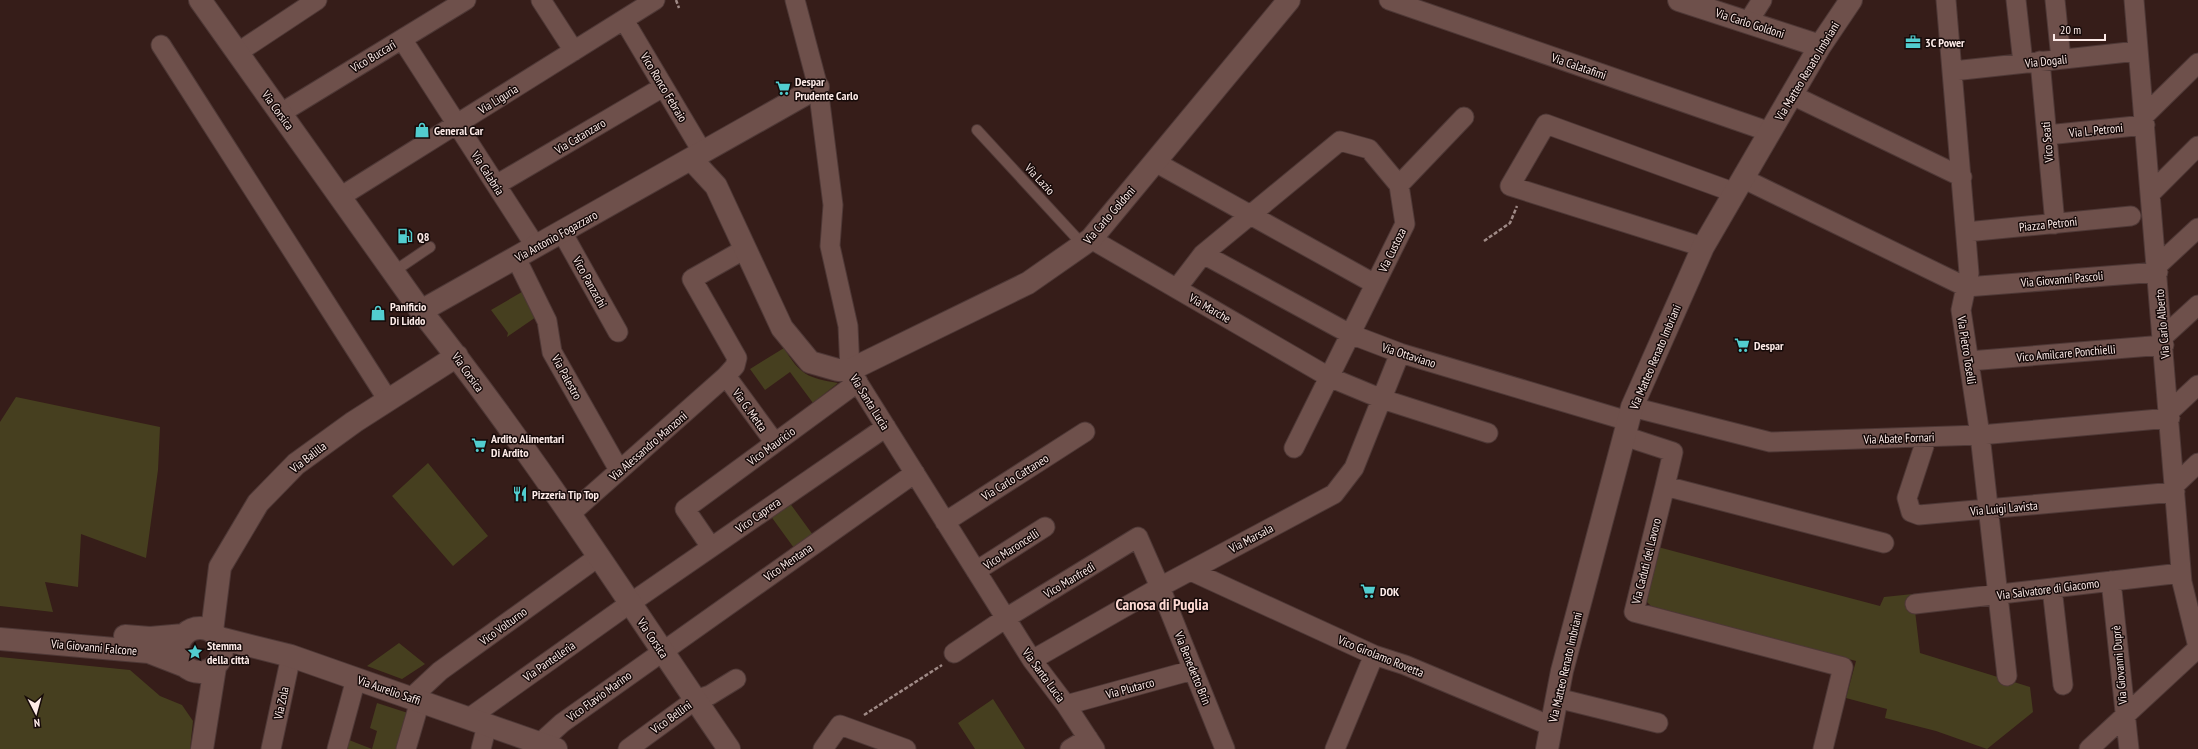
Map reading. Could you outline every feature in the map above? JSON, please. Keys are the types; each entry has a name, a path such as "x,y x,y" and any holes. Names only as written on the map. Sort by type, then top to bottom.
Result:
{"street":[{"name":"Via Corsica","path":"200,0 393,272 421,311 457,356 569,514 729,749"},
{"path":"237,53 317,0"},
{"name":"Vico Buccari","path":"281,113 466,0"},
{"path":"541,0 574,51"},
{"name":"Via Liguria","path":"340,197 655,0"},
{"name":"Via Santa Lucia","path":"795,0 818,87 833,205 830,246 848,326 854,376 1032,660 1066,705 1091,743"},
{"name":"Via Carlo Goldoni","path":"854,376 1028,283 1087,242 1289,0"},
{"name":"Via Calatafimi","path":"1389,0 1770,132"},
{"name":"Via Carlo Goldoni","path":"1679,0 1820,46"},
{"path":"1748,22 1762,0"},
{"name":"Via Matteo Renato Imbriani","path":"1547,749 1557,698 1587,574 1628,421 1703,247 1820,46 1851,0"},
{"name":"Via Pietro Toselli","path":"1946,0 1966,232 1968,274 1961,310 1980,435 2007,676"},
{"name":"Vico Seati","path":"2016,0 2047,134 2055,224"},
{"path":"2055,0 2061,59"},
{"name":"Via Carlo Alberto","path":"2134,0 2170,415 2181,573 2198,648"},
{"name":"Vico Ronco Febraio","path":"624,20 663,87 697,157"},
{"name":"Via Calabria","path":"402,39 536,247"},
{"path":"162,45 388,400"},
{"name":"Via Dogali","path":"1953,71 2138,51"},
{"path":"2144,120 2198,63"},
{"name":"Via Catanzaro","path":"496,185 663,87"},
{"name":"Via Antonio Fogazzaro","path":"421,311 697,157 818,87"},
{"path":"1792,95 1962,177"},
{"path":"1177,288 1203,254 1340,141 1368,149 1399,185 1464,117"},
{"name":"Via L. Petroni","path":"2047,134 2144,120"},
{"path":"1703,247 1510,186 1546,124 1738,185 1966,287"},
{"path":"2151,192 2198,146"},
{"path":"697,157 716,186 782,328 800,352 810,362 854,376"},
{"path":"1155,162 1375,284"},
{"name":"Via Custoza","path":"1294,448 1404,224 1399,185"},
{"name":"Piazza Petroni","path":"1966,232 2131,216"},
{"path":"2157,269 2198,228"},
{"name":"Vico Panzachi","path":"562,232 618,332"},
{"name":"Via Marche","path":"1087,242 1177,288 1329,377 1382,399 1488,433"},
{"name":"Via Alessandro Manzoni","path":"569,514 726,376 735,366 737,358 692,279 745,249"},
{"name":"Via Ottaviano","path":"1203,254 1350,334 1400,353 1628,421"},
{"name":"Via Palestro","path":"516,258 547,321 552,352 619,470"},
{"name":"Via Giovanni Pascoli","path":"1966,287 2157,269"},
{"path":"2163,341 2198,305"},
{"name":"Vico Amilcare Ponchielli","path":"1969,361 2163,341"},
{"name":"Via Marsala","path":"1032,660 1160,587 1334,494 1354,468 1400,353"},
{"name":"Via Balilla","path":"199,668 178,651 204,633 215,605 220,567 258,503 296,464 354,422 457,356"},
{"name":"Via G. Metta","path":"726,376 775,443"},
{"name":"Vico Mauricio","path":"711,547 685,509 775,443 854,376"},
{"path":"2170,415 2198,385"},
{"name":"Via Abate Fornari","path":"1628,421 1770,442 1980,435 2170,415"},
{"path":"1628,421 1673,452 1665,486 1884,543"},
{"name":"Vico Caprera","path":"629,604 886,427"},
{"name":"Via Carlo Cattaneo","path":"945,522 1085,432"},
{"name":"Via Luigi Lavista","path":"1927,437 1907,498 1911,512 1919,515 1988,509 2175,488"},
{"path":"2175,488 2198,463"},
{"name":"Vico Mentana","path":"662,651 914,473"},
{"name":"Via Caduti del Lavoro","path":"1665,486 1634,612 1843,667 1823,749"},
{"name":"Vico Maroncelli","path":"976,571 1045,527"},
{"name":"Vico Manfredi","path":"954,653 1006,618 1138,538 1160,587"},
{"name":"Vico Volturno","path":"416,700 440,671 598,558"},
{"name":"Vico Girolamo Rovetta","path":"1191,571 1374,655 1405,665 1552,726"},
{"name":"Via Salvatore di Giacomo","path":"1915,604 2181,573"},
{"name":"Via Giovanni Duprè","path":"2111,581 2124,717 2129,749"},
{"name":"Via Benedetto Brin","path":"1160,587 1225,749"},
{"path":"2052,588 2063,685"},
{"name":"Via Pantelleria","path":"478,722 629,604"},
{"name":"Via Giovanni Falcone","path":"0,624 150,638 204,633"},
{"path":"202,749 208,705 199,668 222,656 222,650 204,633"},
{"name":"Via Aurelio Saffi","path":"204,633 291,656 545,747"},
{"name":"Via Giovanni Falcone","path":"0,639 149,652 199,668"},
{"path":"2089,749 2198,648"},
{"name":"Vico Flavio Marino","path":"545,747 562,723 662,651"},
{"path":"1335,749 1374,655"},
{"name":"Via Zola","path":"271,749 291,656"},
{"name":"Via Plutarco","path":"1066,705 1194,670"},
{"path":"337,749 356,679"},
{"name":"Vico Bellini","path":"628,749 695,700 710,695 736,679"},
{"path":"1557,698 1658,723"},
{"path":"406,749 416,700"},
{"path":"478,722 481,749"},
{"path":"824,749 843,726 906,749"},
{"path":"1070,749 1091,743"}],"lane":[{"name":"Via Lazio","path":"977,130 1087,242"},
{"path":"393,272 430,247"}],"path":[{"path":"676,0 680,8"},
{"path":"1484,241 1510,223 1524,191"},
{"path":"843,726 946,662 954,653"}],"shaded area":[{"path":"527,289 539,315 507,337 508,333 491,310"},
{"path":"784,348 800,370 806,374 819,379 838,383 813,403 790,372 765,390 750,369"},
{"path":"16,397 160,427 158,470 146,558 81,534 78,587 45,582 53,612 0,606 0,422"},
{"path":"428,463 488,536 453,566 392,496"},
{"path":"789,502 813,535 794,548 770,515"},
{"path":"1658,547 1880,606 1884,597 1913,594 1920,653 2030,687 2033,712 1987,749 1936,731 1885,718 1887,709 1846,698 1856,661 1651,606 1647,602"},
{"path":"399,643 425,664 402,679 367,666"},
{"path":"0,657 130,670 160,696 182,705 193,721 190,749 0,749"},
{"path":"993,699 1025,749 975,749 958,723"},
{"path":"377,703 408,713 397,749 372,749 377,731 370,728"},
{"path":"349,740 372,749 346,749"}],"place":[{"name":"3C Power","path":"1913,42"},
{"name":"Despar Prudente Carlo","path":"783,88"},
{"name":"General Car","path":"422,130"},
{"name":"Q8","path":"405,236"},
{"name":"Panificio Di Liddo","path":"378,313"},
{"name":"Despar","path":"1742,345"},
{"name":"Ardito Alimentari Di Ardito","path":"479,445"},
{"name":"Pizzeria Tip Top","path":"520,494"},
{"name":"DOK","path":"1368,591"},
{"name":"Stemma della città","path":"195,652"}],"district":[{"name":"Canosa di Puglia","path":"1162,604"}]}
